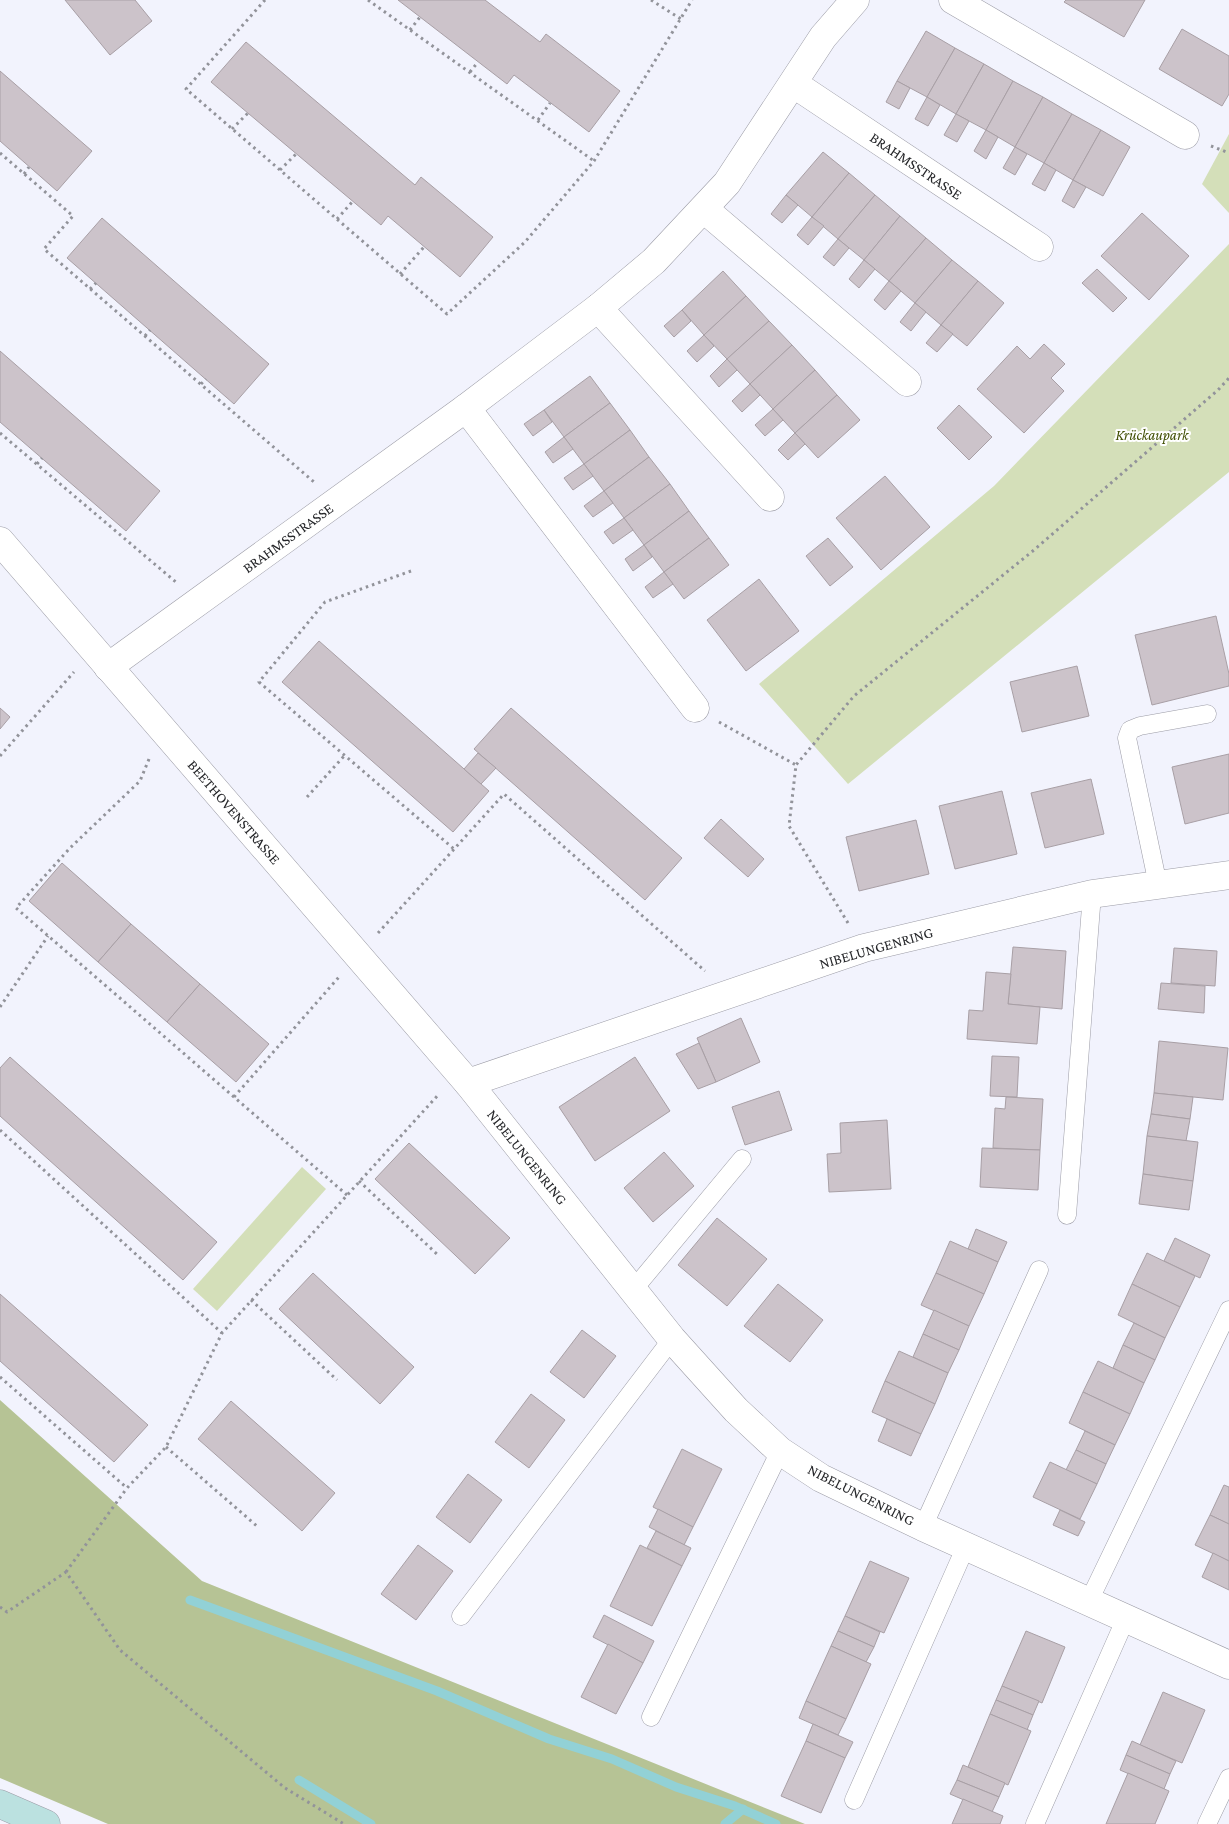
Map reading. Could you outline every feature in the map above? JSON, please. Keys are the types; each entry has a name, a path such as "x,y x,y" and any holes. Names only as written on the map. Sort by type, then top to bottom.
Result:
{"main road":[{"path":"0,1804 46,1824"}],"street":[{"name":"BRAHMSSTRASSE","path":"101,658 199,602 466,408 598,308 654,261 727,183 794,84 823,37 855,0"},
{"path":"953,0 1185,135"},
{"name":"BRAHMSSTRASSE","path":"794,84 1039,247"},
{"path":"704,209 908,382"},
{"path":"598,308 770,497"},
{"path":"466,408 695,708"},
{"name":"BEETHOVENSTRASSE","path":"0,541 468,1084"},
{"name":"NIBELUNGENRING","path":"1229,875 1092,894 864,948 468,1084 672,1339 736,1410 780,1451 821,1478 923,1527 1229,1665"}],"lane":[{"path":"1158,885 1127,738 1130,730 1140,726 1207,714"},
{"path":"1067,1215 1092,894"},
{"path":"633,1290 742,1159"},
{"path":"923,1527 1039,1270"},
{"path":"1090,1601 1229,1310"},
{"path":"462,1616 672,1339"},
{"path":"651,1717 780,1451"},
{"path":"854,1800 966,1546"},
{"path":"1035,1824 1126,1618"},
{"path":"1207,1824 1229,1778"}],"path":[{"path":"265,0 186,89 447,314 525,242 594,160 692,0"},
{"path":"368,0 594,160"},
{"path":"652,0 682,19"},
{"path":"410,30 420,17"},
{"path":"470,72 478,62"},
{"path":"538,120 550,103"},
{"path":"232,129 248,113"},
{"path":"0,153 73,216 44,249 338,502"},
{"path":"280,170 296,154"},
{"path":"24,174 29,167"},
{"path":"337,219 353,201"},
{"path":"400,274 424,247"},
{"path":"90,289 96,283"},
{"path":"145,336 150,330"},
{"path":"864,948 789,826 796,765 854,696 1034,550 1218,390 1229,378"},
{"path":"201,384 206,379"},
{"path":"0,433 199,602"},
{"path":"37,464 42,458"},
{"path":"94,512 98,507"},
{"path":"411,570 325,602 259,682 454,849"},
{"path":"0,755 101,658"},
{"path":"695,708 796,765"},
{"path":"162,728 140,781 70,848 16,908 347,1195"},
{"path":"307,797 345,755"},
{"path":"234,1097 358,955 504,794 731,994"},
{"path":"0,1007 48,936"},
{"path":"0,1607 7,1612 66,1572 126,1488 166,1447 222,1333 439,1094 468,1084"},
{"path":"0,1130 222,1333"},
{"path":"359,1181 439,1256"},
{"path":"251,1300 337,1380"},
{"path":"0,1377 126,1488"},
{"path":"166,1447 258,1527"},
{"path":"66,1572 120,1650 284,1788 344,1824"}],"green space":[{"path":"1229,134 1229,213 1202,184"},
{"name":"Krückaupark","path":"1229,244 1229,472 848,784 759,684 994,486"},
{"path":"302,1167 326,1189 217,1311 193,1289"},
{"path":"0,1400 202,1581 805,1824 108,1824 0,1778"}],"building":[{"path":"65,0 135,0 152,21 110,55"},
{"path":"398,0 485,0 540,42 546,34 620,91 589,132 514,75 507,84"},
{"path":"1066,0 1145,0 1124,37 1064,2"},
{"path":"1182,29 1229,56 1229,94 1222,106 1159,69"},
{"path":"926,31 955,48 927,97 897,81"},
{"path":"246,42 415,185 421,177 493,237 460,277 388,216 381,225 211,82"},
{"path":"955,48 984,64 956,114 927,97"},
{"path":"984,64 1013,81 986,130 956,114"},
{"path":"0,71 92,151 57,191 0,141"},
{"path":"897,81 910,88 899,109 886,102"},
{"path":"1013,81 1043,97 1015,147 986,130"},
{"path":"927,97 940,105 928,126 915,119"},
{"path":"1043,97 1072,114 1044,163 1015,147"},
{"path":"956,114 969,121 957,142 944,135"},
{"path":"1072,114 1101,130 1073,180 1044,163"},
{"path":"986,130 998,137 986,159 974,151"},
{"path":"1101,130 1130,147 1103,196 1073,180"},
{"path":"1015,147 1027,154 1015,175 1003,168"},
{"path":"823,152 849,173 812,217 786,195"},
{"path":"1044,163 1056,170 1045,191 1032,184"},
{"path":"849,173 875,195 838,239 812,217"},
{"path":"1073,180 1086,187 1074,208 1062,201"},
{"path":"786,195 798,205 782,223 771,214"},
{"path":"875,195 900,216 864,260 838,239"},
{"path":"1142,213 1189,256 1149,300 1101,256"},
{"path":"900,216 926,238 889,281 864,260"},
{"path":"812,217 824,226 808,245 797,235"},
{"path":"102,218 269,364 234,404 67,258"},
{"path":"926,238 952,260 915,303 889,281"},
{"path":"838,239 849,248 834,266 823,257"},
{"path":"864,260 875,269 859,288 849,279"},
{"path":"952,260 978,281 941,325 915,303"},
{"path":"1097,269 1127,298 1113,312 1082,283"},
{"path":"723,271 746,296 704,335 682,310"},
{"path":"889,281 901,291 885,310 874,300"},
{"path":"978,281 1004,303 967,346 941,325"},
{"path":"746,296 769,321 727,359 704,335"},
{"path":"915,303 926,312 911,331 900,322"},
{"path":"682,310 691,321 674,337 664,326"},
{"path":"769,321 792,345 750,384 727,359"},
{"path":"941,325 953,334 937,352 926,343"},
{"path":"704,335 714,346 697,362 687,351"},
{"path":"1044,344 1065,364 1051,378 1064,391 1024,433 977,389 1017,346 1030,359"},
{"path":"792,345 815,370 773,409 750,384"},
{"path":"0,351 160,491 126,531 0,422"},
{"path":"727,359 737,370 719,387 710,376"},
{"path":"815,370 837,395 795,433 773,409"},
{"path":"590,376 610,403 564,437 544,410"},
{"path":"750,384 760,395 742,412 732,401"},
{"path":"837,395 860,420 818,458 795,433"},
{"path":"610,403 630,430 584,464 564,437"},
{"path":"959,405 992,437 969,460 937,428"},
{"path":"773,409 783,420 765,436 755,425"},
{"path":"544,410 552,422 533,436 524,424"},
{"path":"630,430 649,457 604,491 584,464"},
{"path":"795,433 805,444 788,460 778,450"},
{"path":"564,437 573,449 553,463 545,452"},
{"path":"649,457 670,484 624,518 604,491"},
{"path":"584,464 593,476 573,490 564,478"},
{"path":"885,476 930,527 881,570 836,518"},
{"path":"670,484 689,511 644,545 624,518"},
{"path":"604,491 613,503 593,517 584,506"},
{"path":"689,511 709,538 664,572 644,545"},
{"path":"624,518 633,530 613,544 604,532"},
{"path":"709,538 729,565 684,599 664,572"},
{"path":"828,538 853,567 830,586 806,556"},
{"path":"644,545 652,557 633,571 625,559"},
{"path":"664,572 673,584 653,598 645,587"},
{"path":"759,579 799,631 746,671 707,620"},
{"path":"1216,616 1229,674 1229,686 1152,705 1135,635"},
{"path":"319,641 489,791 453,832 282,682"},
{"path":"1077,666 1089,716 1022,732 1010,682"},
{"path":"0,708 10,717 0,729"},
{"path":"511,708 682,858 645,900 474,749"},
{"path":"478,753 496,768 481,784 464,769"},
{"path":"1229,754 1229,813 1185,824 1172,767"},
{"path":"1091,779 1104,834 1045,848 1031,793"},
{"path":"1002,791 1017,854 955,869 939,806"},
{"path":"721,819 764,859 748,877 704,838"},
{"path":"916,820 929,874 859,891 846,837"},
{"path":"62,863 131,924 98,962 29,901"},
{"path":"131,924 200,984 167,1022 98,962"},
{"path":"1013,947 1066,951 1062,1009 1008,1004"},
{"path":"1174,948 1217,951 1215,986 1171,983"},
{"path":"986,972 1011,974 1008,1004 1040,1007 1037,1044 967,1039 969,1010 983,1011"},
{"path":"1161,983 1205,986 1204,1013 1158,1009"},
{"path":"200,984 269,1044 236,1082 167,1022"},
{"path":"741,1018 760,1062 716,1082 697,1038"},
{"path":"1159,1041 1228,1048 1223,1100 1154,1093"},
{"path":"699,1043 716,1082 698,1089 676,1054"},
{"path":"992,1056 1019,1057 1017,1097 990,1096"},
{"path":"10,1057 217,1242 183,1280 0,1116 0,1068"},
{"path":"635,1057 670,1111 595,1161 559,1107"},
{"path":"779,1091 792,1130 745,1145 732,1107"},
{"path":"1154,1093 1193,1097 1190,1119 1151,1114"},
{"path":"1006,1097 1043,1099 1040,1150 993,1148 995,1108 1005,1109"},
{"path":"1151,1114 1190,1119 1186,1141 1147,1136"},
{"path":"887,1120 891,1189 829,1192 827,1154 841,1153 840,1123"},
{"path":"1147,1136 1198,1142 1193,1181 1143,1174"},
{"path":"409,1143 510,1238 475,1274 375,1179"},
{"path":"982,1148 1040,1150 1038,1190 980,1187"},
{"path":"664,1152 694,1186 653,1222 624,1188"},
{"path":"1143,1174 1193,1181 1189,1210 1139,1204"},
{"path":"717,1218 767,1259 727,1306 678,1265"},
{"path":"976,1229 1007,1242 998,1262 968,1249"},
{"path":"1175,1238 1210,1255 1200,1278 1164,1261"},
{"path":"950,1241 998,1262 984,1294 936,1273"},
{"path":"1147,1253 1195,1276 1180,1307 1132,1284"},
{"path":"313,1273 414,1367 380,1404 279,1309"},
{"path":"936,1273 984,1294 969,1326 921,1305"},
{"path":"778,1284 823,1320 790,1362 744,1326"},
{"path":"1132,1284 1180,1307 1165,1338 1118,1315"},
{"path":"0,1294 148,1425 114,1462 0,1361"},
{"path":"934,1310 969,1326 959,1350 923,1334"},
{"path":"1134,1323 1165,1338 1155,1360 1123,1345"},
{"path":"582,1330 616,1356 584,1398 550,1372"},
{"path":"923,1334 959,1350 948,1373 913,1357"},
{"path":"1123,1345 1155,1360 1144,1383 1113,1368"},
{"path":"899,1351 948,1373 935,1404 885,1381"},
{"path":"1098,1361 1144,1383 1130,1414 1083,1392"},
{"path":"885,1381 935,1404 921,1434 872,1412"},
{"path":"1083,1392 1130,1414 1115,1445 1069,1423"},
{"path":"531,1394 565,1420 529,1468 495,1442"},
{"path":"231,1401 335,1493 302,1531 198,1439"},
{"path":"887,1419 921,1434 911,1456 878,1441"},
{"path":"1085,1431 1115,1445 1106,1464 1076,1450"},
{"path":"682,1449 722,1469 693,1527 653,1507"},
{"path":"1076,1450 1106,1464 1097,1484 1066,1470"},
{"path":"1050,1462 1097,1484 1080,1519 1033,1497"},
{"path":"468,1474 502,1500 470,1543 436,1517"},
{"path":"1224,1485 1229,1487 1229,1524 1210,1515"},
{"path":"658,1509 693,1527 684,1545 649,1527"},
{"path":"1060,1510 1085,1522 1078,1536 1053,1525"},
{"path":"1210,1515 1229,1524 1229,1561 1195,1545"},
{"path":"656,1531 691,1548 682,1566 647,1548"},
{"path":"418,1545 453,1571 416,1620 381,1594"},
{"path":"640,1545 682,1566 652,1626 610,1606"},
{"path":"1213,1553 1229,1561 1229,1590 1202,1577"},
{"path":"870,1561 909,1578 884,1633 845,1616"},
{"path":"604,1615 654,1641 643,1663 593,1637"},
{"path":"845,1616 880,1632 874,1647 838,1631"},
{"path":"838,1631 874,1647 866,1662 831,1646"},
{"path":"1026,1631 1065,1647 1042,1703 1002,1686"},
{"path":"608,1644 643,1663 616,1714 581,1697"},
{"path":"831,1646 871,1664 846,1719 806,1701"},
{"path":"1002,1686 1039,1701 1033,1715 996,1700"},
{"path":"1163,1692 1205,1710 1182,1763 1140,1745"},
{"path":"996,1700 1033,1715 1027,1730 990,1714"},
{"path":"806,1701 846,1719 838,1735 799,1718"},
{"path":"990,1714 1031,1731 1008,1785 968,1767"},
{"path":"813,1724 853,1742 845,1758 806,1741"},
{"path":"806,1741 845,1758 821,1813 781,1796"},
{"path":"1132,1741 1176,1761 1170,1774 1126,1755"},
{"path":"1126,1755 1170,1774 1164,1789 1120,1770"},
{"path":"963,1765 1005,1783 999,1797 957,1780"},
{"path":"1128,1773 1169,1791 1155,1824 1106,1824"},
{"path":"957,1780 999,1797 992,1812 950,1794"},
{"path":"963,1799 1003,1816 1000,1824 952,1824"}],"waterway":[{"path":"190,1600 437,1691 549,1739 612,1759 676,1787 735,1806 776,1824"},
{"path":"299,1780 371,1824"},
{"path":"725,1824 743,1809"}]}
